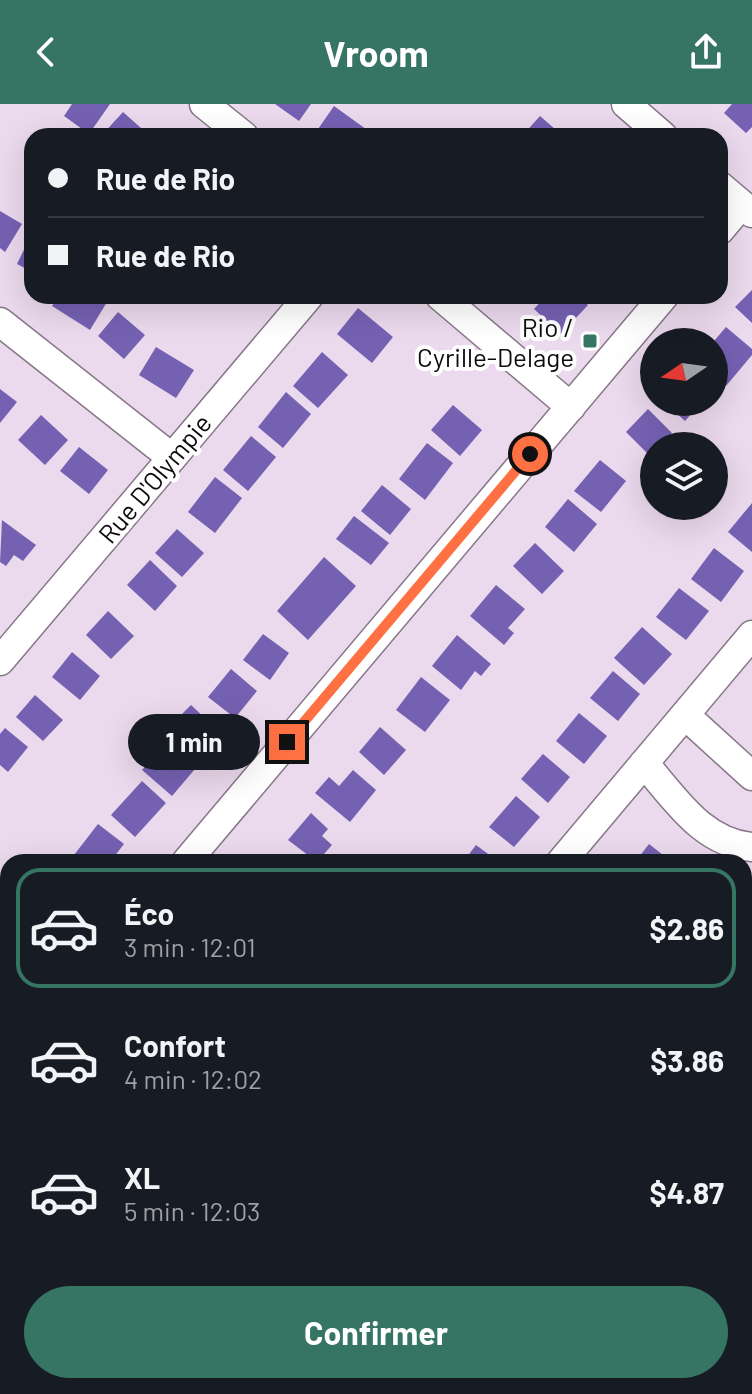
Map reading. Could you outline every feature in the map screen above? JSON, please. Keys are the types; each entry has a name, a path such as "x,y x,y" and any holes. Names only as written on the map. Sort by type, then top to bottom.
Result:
{"street":[{"path":"204,104 234,128"},
{"path":"626,104 654,128"},
{"path":"728,193 746,209 728,224"},
{"name":"Rue D'Olympie","path":"0,661 302,304"},
{"path":"449,304 571,407"},
{"path":"193,854 657,304"},
{"path":"0,322 171,457"},
{"path":"568,854 752,635"},
{"path":"685,715 752,776"},
{"path":"644,763 699,826 725,842 752,847"}],"building":[{"path":"72,104 110,104 93,128 81,128 64,116"},
{"path":"275,104 311,104 299,121"},
{"path":"732,104 752,104 752,127 746,133 724,113"},
{"path":"334,106 364,128 319,128"},
{"path":"123,112 141,128 108,128"},
{"path":"540,116 554,128 529,128"},
{"path":"0,211 22,224 5,252 0,248"},
{"path":"24,250 24,268 17,264"},
{"path":"752,290 752,323 735,307"},
{"path":"53,304 106,304 90,330 52,306"},
{"path":"539,304 588,305 561,334 534,309"},
{"path":"358,308 393,337 372,363 337,334"},
{"path":"118,312 145,335 124,359 98,336"},
{"path":"728,329 752,349 752,355 728,384"},
{"path":"156,347 194,370 176,398 139,375"},
{"path":"322,352 348,375 318,408 293,386"},
{"path":"0,389 17,402 0,423"},
{"path":"286,392 311,414 283,448 258,427"},
{"path":"453,405 482,430 460,456 431,430"},
{"path":"41,415 68,440 45,465 18,440"},
{"path":"641,416 655,416 671,432 640,432 640,446 626,432"},
{"path":"251,436 276,457 248,491 223,470"},
{"path":"427,443 453,463 425,500 399,479"},
{"path":"79,447 108,470 89,494 60,471"},
{"path":"600,460 626,481 601,512 574,491"},
{"path":"215,477 242,498 215,533 188,512"},
{"path":"382,485 411,509 390,535 361,511"},
{"path":"568,499 597,524 574,552 545,527"},
{"path":"752,503 752,552 728,532"},
{"path":"354,516 389,543 371,565 336,539"},
{"path":"2,520 36,545 23,561 14,555 6,566 0,562"},
{"path":"177,529 204,553 182,577 155,553"},
{"path":"535,543 564,571 542,594 513,566"},
{"path":"714,548 744,571 721,602 691,579"},
{"path":"324,557 356,586 308,640 277,611"},
{"path":"150,560 177,586 155,611 127,585"},
{"path":"496,585 525,609 508,628 514,633 504,645 470,616"},
{"path":"679,588 709,611 686,640 656,617"},
{"path":"108,611 134,636 111,659 86,635"},
{"path":"642,627 672,654 644,685 614,658"},
{"path":"263,634 289,653 270,680 243,660"},
{"path":"457,635 491,664 481,676 475,671 461,690 432,666"},
{"path":"72,652 100,676 80,700 52,677"},
{"path":"231,669 257,691 235,718 208,697"},
{"path":"613,671 640,694 618,721 590,698"},
{"path":"421,677 450,700 425,732 396,710"},
{"path":"35,695 63,720 43,741 16,717"},
{"path":"191,705 224,736 203,758 170,726"},
{"path":"579,713 607,736 584,764 556,741"},
{"path":"380,727 406,750 384,775 359,752"},
{"path":"5,728 28,747 8,772 0,765 0,734"},
{"path":"165,744 195,769 172,796 142,770"},
{"path":"543,754 570,777 548,803 521,779"},
{"path":"353,770 376,790 350,822 315,793 329,777 339,786"},
{"path":"142,781 166,803 135,837 111,815"},
{"path":"516,796 540,817 514,847 489,827"},
{"path":"311,813 328,829 322,836 332,845 324,854 306,854 288,840"},
{"path":"98,824 124,844 116,854 75,854"},
{"path":"649,844 662,854 641,854"},
{"path":"476,845 488,854 469,854"}],"place":[{"name":"Rio / Cyrille-Delage","path":"590,341"}],"route":[{"path":"287,742 530,454"}]}
